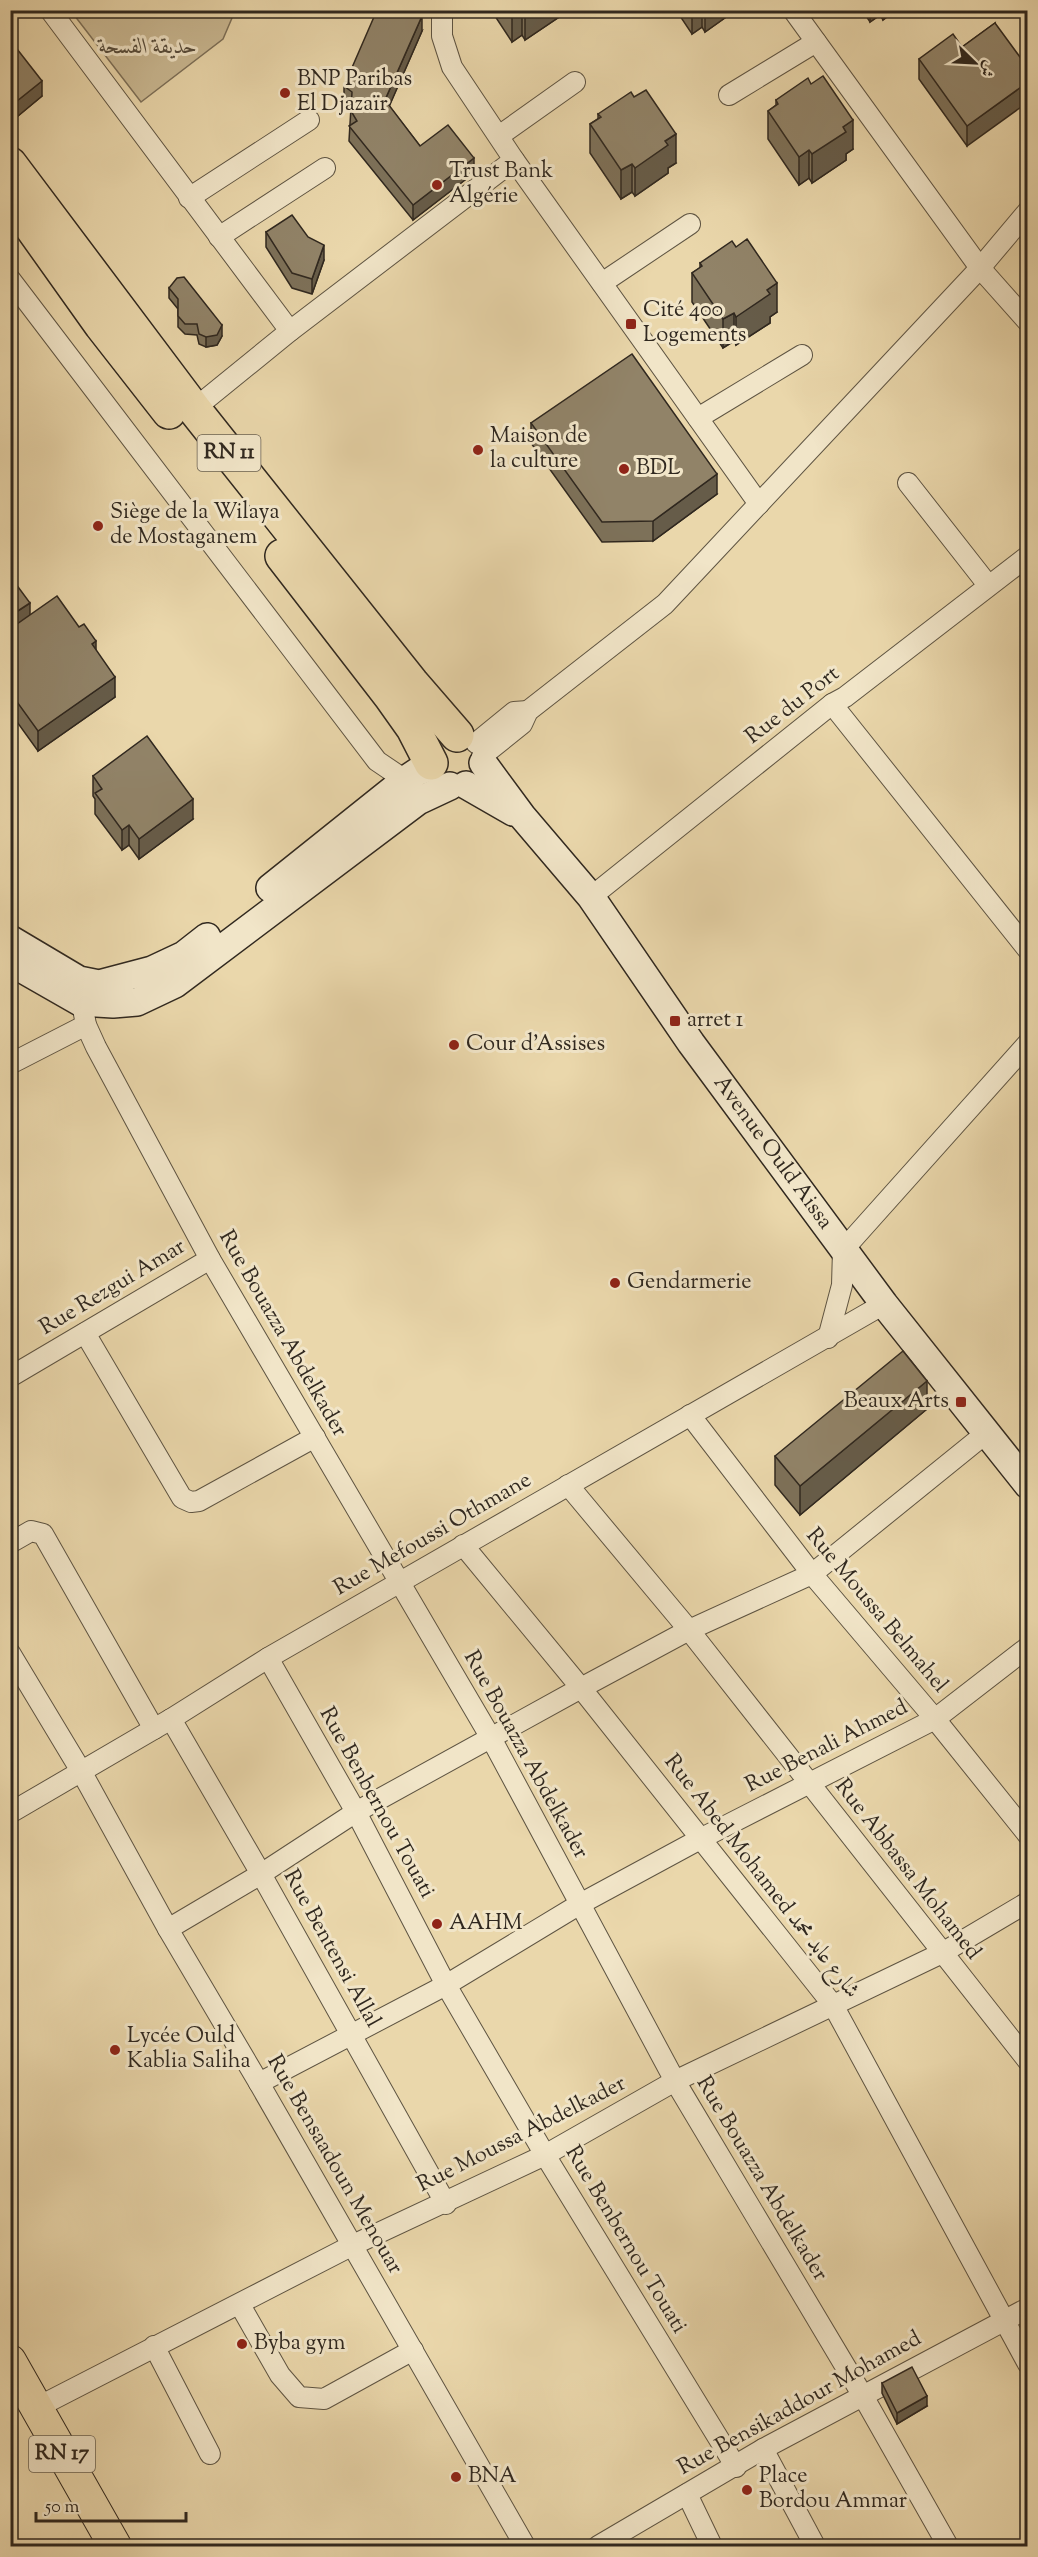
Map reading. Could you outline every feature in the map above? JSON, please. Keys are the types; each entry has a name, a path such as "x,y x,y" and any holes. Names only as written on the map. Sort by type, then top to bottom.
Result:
{"highway":[{"name":"RN 11","path":"14,185 412,683 474,749"},
{"name":"RN 11","path":"14,185 101,325 391,697 413,728 437,776"}],"main road":[{"path":"10,962 82,1002 113,1004 137,1002 175,984 418,801 437,776 434,749 438,743 444,739 474,749 477,777 437,776 184,955 152,970 99,984 82,1002"},
{"name":"Avenue Ould Aissa","path":"474,749 522,816 591,897 691,1044 843,1250 985,1434 1028,1485"},
{"path":"437,776 522,816"},
{"path":"10,939 82,1002"},
{"name":"RN 17","path":"10,2361 115,2547"}],"street":[{"path":"50,10 290,330"},
{"path":"442,10 442,36 452,67 514,160 759,504"},
{"path":"793,10 980,268 1028,322"},
{"path":"729,95 816,42"},
{"path":"499,136 575,82"},
{"path":"189,198 309,120"},
{"path":"194,409 290,330 514,160"},
{"path":"219,237 325,168"},
{"path":"474,749 522,724 528,711 665,604 980,268 1028,211"},
{"path":"602,283 690,224"},
{"path":"10,279 377,761 437,776"},
{"path":"698,418 802,355"},
{"path":"908,483 988,585"},
{"name":"Rue du Port","path":"591,897 832,704 845,697 1028,556"},
{"path":"832,704 1028,950"},
{"path":"10,1064 82,1002"},
{"name":"Rue Bouazza Abdelkader","path":"82,1002 210,1259 491,1738 675,2081 863,2397 948,2547"},
{"path":"828,1338 842,1285 843,1250 1028,1043"},
{"name":"Rue Rezgui Amar","path":"10,1377 210,1259"},
{"name":"Rue Mefoussi Othmane","path":"10,1813 162,1724 268,1658 884,1304"},
{"path":"85,1333 182,1498 199,1501 315,1437"},
{"name":"Rue Moussa Belmahel","path":"690,1415 812,1574 935,1719 1028,1835"},
{"path":"168,1929 261,1874 356,1812 689,1630 812,1574 985,1434"},
{"name":"Rue Abbassa Mohamed","path":"568,1485 689,1630 1028,2061"},
{"name":"Rue Bentensi Allal","path":"10,1543 31,1531 43,1534 162,1724 261,1874 446,2204"},
{"name":"Rue Abed Mohamed شارع عابد محمد","path":"463,1545 702,1838 833,2005 1028,2364"},
{"name":"Rue Benali Ahmed","path":"260,2083 446,1985 580,1904 702,1838 935,1719 1028,1647"},
{"name":"Rue Bensaadoun Menouar","path":"10,1653 81,1771 168,1929 260,2083 525,2547"},
{"name":"Rue Benbernou Touati","path":"268,1658 356,1812 446,1985 545,2156 735,2467"},
{"name":"Rue Moussa Abdelkader","path":"36,2408 353,2245 446,2204 545,2156 675,2081 942,1953 1028,1902"},
{"path":"240,2304 280,2374 299,2397 324,2399 413,2350"},
{"name":"Rue Bensikaddour Mohamed","path":"598,2547 763,2449 1028,2308"},
{"path":"154,2346 210,2454"},
{"path":"763,2449 816,2547"},
{"path":"687,2493 712,2547"}],"green space":[{"name":"حديقة الفسحة","path":"71,11 235,11 223,39 141,102"}],"building":[{"path":"377,10 411,10 422,16 385,100 420,146 448,125 474,158 413,205 349,126 357,121 351,111 352,92 344,86"},
{"path":"995,23 1028,68 1028,82 967,126 919,59 953,34 962,47"},
{"path":"10,40 42,81 12,105 10,103"},
{"path":"823,76 853,120 843,127 846,132 812,154 809,150 799,157 768,111 778,104 776,100 808,78 811,84"},
{"path":"646,90 676,134 665,141 668,145 635,168 632,164 621,170 590,124 601,117 598,114 631,92 634,97"},
{"path":"292,215 308,237 324,245 312,279 292,273 266,232"},
{"path":"747,239 777,283 767,290 770,294 736,317 734,313 723,319 692,273 702,266 700,263 732,241 736,247"},
{"path":"184,277 222,325 217,335 206,337 199,334 197,324 185,324 178,316 178,299 169,288 177,278"},
{"name":"BDL","path":"632,354 717,474 653,521 602,522 531,423"},
{"path":"10,576 30,603 10,616"},
{"path":"57,596 79,627 84,624 96,641 92,644 115,677 38,731 15,699 10,703 10,629"},
{"path":"147,736 193,799 139,839 129,825 122,830 95,793 102,789 93,776"},
{"path":"903,1351 927,1381 800,1486 775,1456"},
{"path":"912,2367 927,2396 897,2413 882,2383"}],"place":[{"name":"BNP Paribas El Djazaïr","path":"285,93"},
{"name":"Trust Bank Algérie","path":"437,185"},
{"name":"Cité 400 Logements","path":"631,324"},
{"name":"Maison de la culture","path":"478,450"},
{"name":"BDL","path":"624,469"},
{"name":"Siège de la Wilaya de Mostaganem","path":"98,526"},
{"name":"arret 1","path":"675,1021"},
{"name":"Cour d'Assises","path":"454,1045"},
{"name":"Gendarmerie","path":"615,1283"},
{"name":"Beaux Arts","path":"961,1402"},
{"name":"AAHM","path":"437,1924"},
{"name":"Lycée Ould Kablia Saliha","path":"115,2050"},
{"name":"Byba gym","path":"242,2344"},
{"name":"BNA","path":"456,2477"},
{"name":"Place Bordou Ammar","path":"747,2490"}]}
